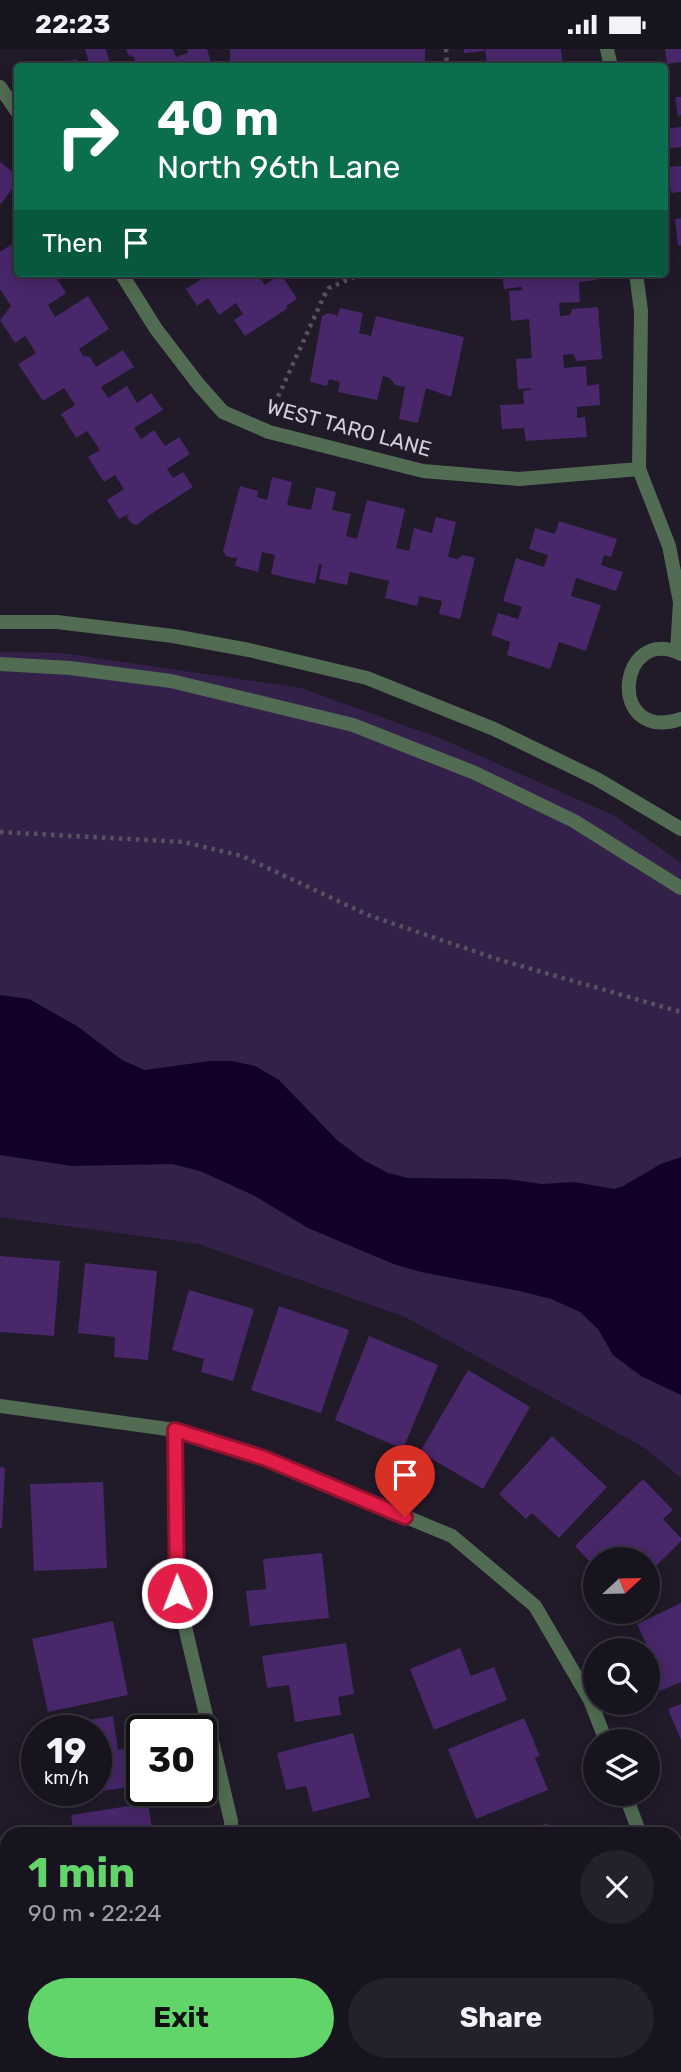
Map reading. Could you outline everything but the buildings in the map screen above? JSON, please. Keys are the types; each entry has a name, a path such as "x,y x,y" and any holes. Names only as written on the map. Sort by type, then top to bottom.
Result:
{"street":[{"path":"0,87 14,107"},
{"name":"WEST TARO LANE","path":"124,277 156,329 223,412 263,430 423,471 519,478 639,469"},
{"path":"637,277 641,311 639,469 669,546 680,602 679,653 664,649 641,657 633,666 627,682 629,700 636,712 647,720 670,723 681,719"},
{"path":"0,622 57,622 173,636 249,649 367,678 506,734 597,779 681,829"},
{"path":"0,664 70,668 171,681 353,725 475,773 574,821 681,888"},
{"path":"0,1406 175,1430 264,1458 452,1536 535,1606 590,1700 601,1729"},
{"path":"175,1430 177,1593 231,1827"},
{"path":"630,1806 637,1827"}],"path":[{"path":"263,430 324,296 329,288 354,277"},
{"path":"0,832 184,842 242,856 368,915 497,959 681,1012"}],"shaded area":[{"path":"0,652 62,653 301,688 442,739 615,816 681,863 681,1478 645,1448 405,1317 199,1244 0,1217"},
{"path":"0,995 29,999 77,1026 122,1060 145,1070 210,1061 232,1061 255,1066 279,1080 337,1140 365,1161 388,1173 408,1178 507,1179 542,1184 574,1182 614,1189 661,1164 681,1157 681,1395 641,1376 613,1355 598,1329 580,1312 551,1299 396,1265 308,1228 253,1195 200,1171 172,1164 72,1166 0,1155"}],"route":[{"path":"177,1593 175,1430 264,1458 405,1517"}]}
